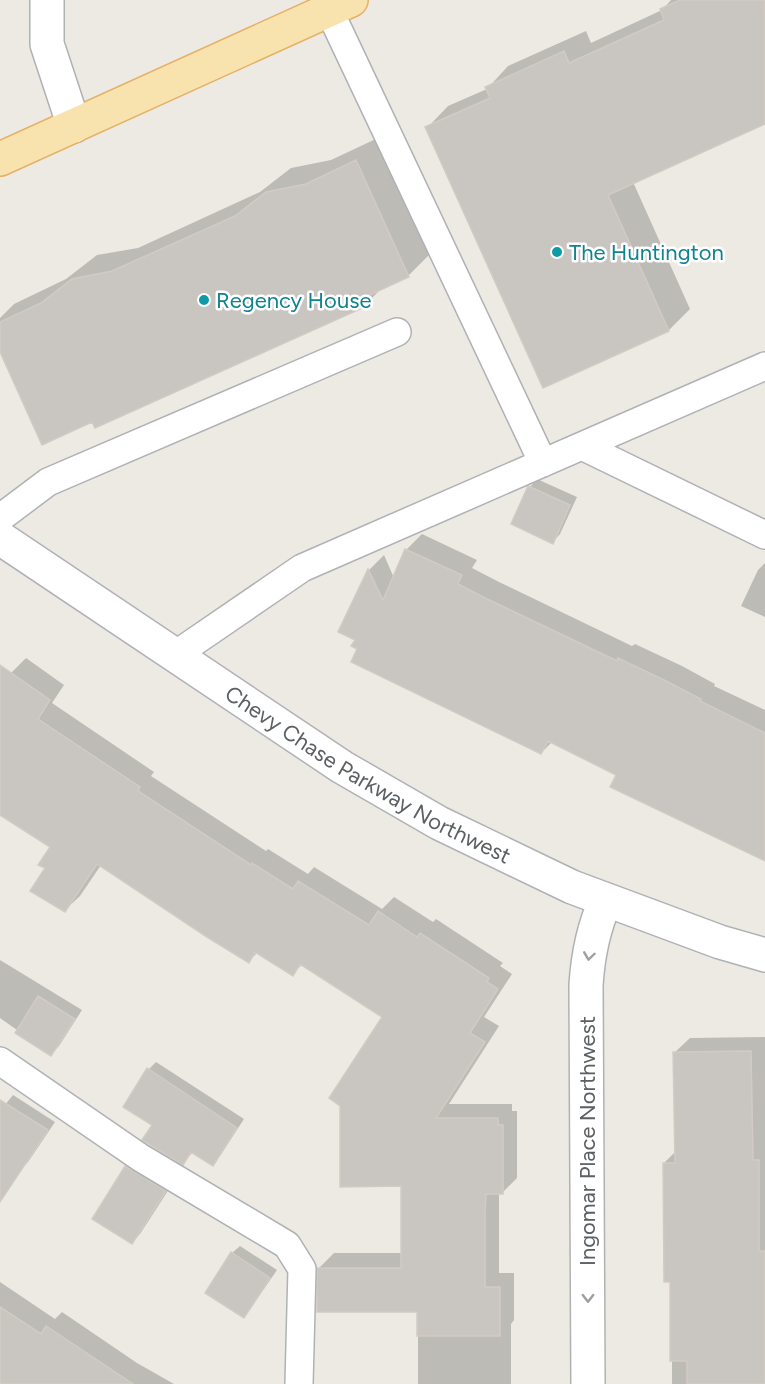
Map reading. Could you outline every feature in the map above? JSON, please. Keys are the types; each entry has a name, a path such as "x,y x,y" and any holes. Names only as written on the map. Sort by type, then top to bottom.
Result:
{"main road":[{"path":"0,159 340,5"}],"street":[{"path":"47,0 47,44 74,126"},
{"name":"Chevy Chase Parkway Northwest","path":"0,538 333,760 391,796 490,849 606,900 720,942 765,955"},
{"name":"Ingomar Place Northwest","path":"588,1384 587,975 593,933 606,900"}],"lane":[{"path":"340,5 543,463"},
{"path":"0,519 48,482 397,332"},
{"path":"175,655 302,568 765,366"},
{"path":"582,446 765,535"},
{"path":"0,1061 141,1158 287,1245 302,1269 299,1384"}],"building":[{"name":"The Huntington","path":"680,0 765,0 765,124 608,195 669,331 543,388 425,127 490,98 485,87 564,51 569,63 664,20 660,9"},
{"name":"Regency House","path":"356,160 409,277 363,298 367,306 95,428 92,422 42,445 0,352 0,322 41,303 72,279 112,271 235,216 266,192 306,184"},
{"path":"528,486 570,505 553,544 511,524"},
{"path":"405,549 462,575 458,584 483,597 617,661 618,658 666,681 701,699 700,701 765,733 765,861 610,787 616,775 548,741 541,754 351,662 357,649 351,646 355,640 338,632 368,569 383,600"},
{"path":"0,665 50,700 38,719 140,787 138,791 251,865 252,863 293,889 298,881 369,925 378,911 417,937 420,933 489,978 487,982 498,989 470,1033 485,1042 436,1118 498,1118 498,1125 503,1125 503,1194 486,1194 485,1211 485,1287 500,1287 500,1336 417,1336 417,1312 317,1312 317,1268 401,1268 401,1186 340,1187 340,1106 329,1098 382,1017 300,964 293,976 255,952 249,963 97,864 65,912 30,891 45,868 38,865 50,847 0,815"},
{"path":"38,996 75,1019 51,1056 15,1033"},
{"path":"751,1051 753,1160 759,1160 759,1251 765,1251 765,1384 687,1384 687,1361 670,1361 670,1282 664,1282 663,1163 675,1163 673,1052"},
{"path":"147,1068 237,1128 213,1166 191,1152 183,1165 142,1140 152,1125 123,1107"},
{"path":"0,1100 48,1130 0,1202"},
{"path":"125,1166 166,1191 132,1244 92,1219"},
{"path":"231,1252 270,1278 244,1318 205,1293"},
{"path":"0,1307 41,1334 46,1326 133,1384 0,1384"}],"place":[{"name":"The Huntington","path":"557,252"},
{"name":"Regency House","path":"204,300"}]}
